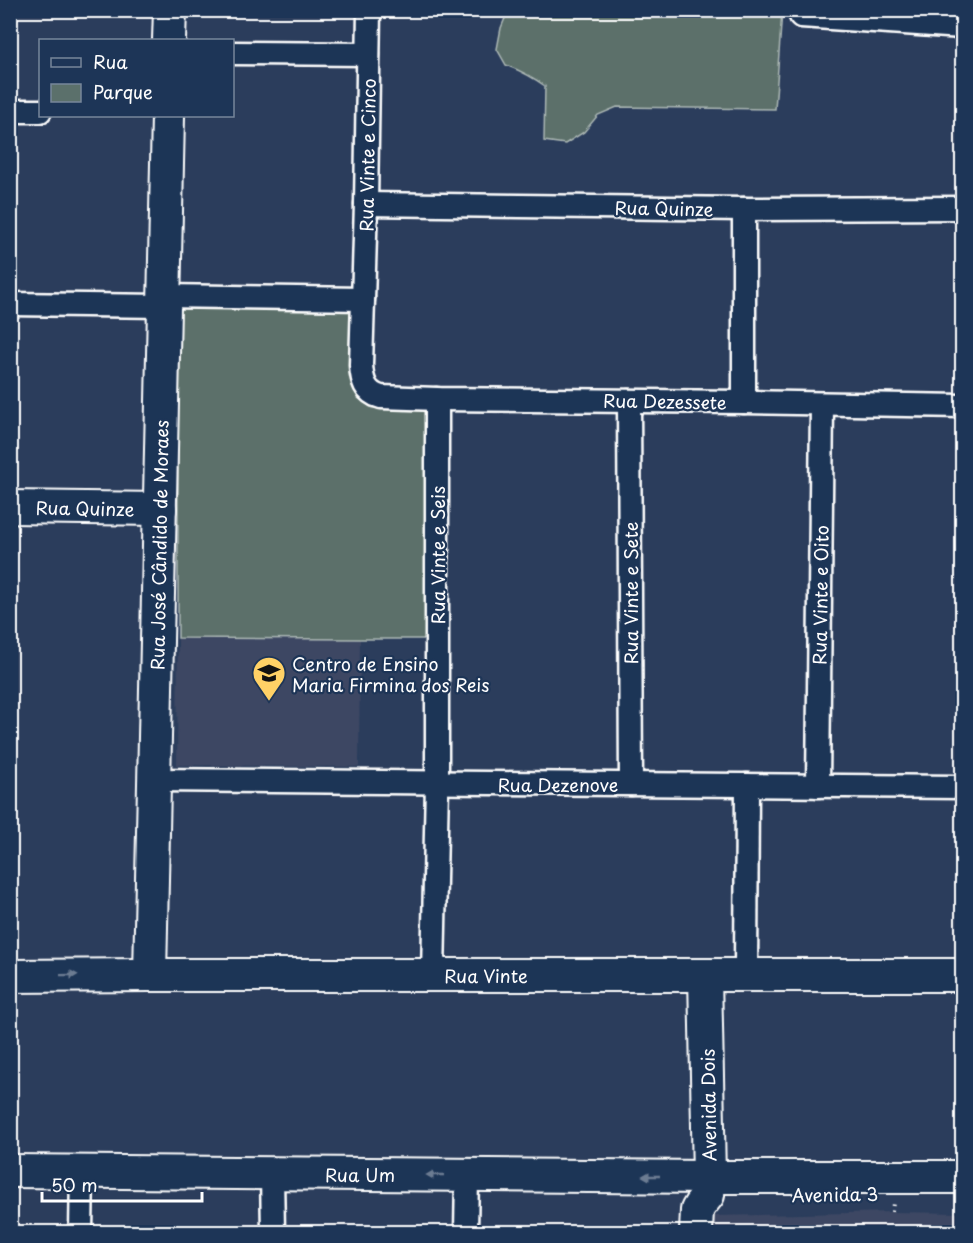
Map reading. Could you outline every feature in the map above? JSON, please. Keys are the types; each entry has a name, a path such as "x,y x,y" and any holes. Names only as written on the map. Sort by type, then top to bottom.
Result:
{"street":[{"path":"169,39 170,10"},
{"name":"Rua Vinte e Cinco","path":"369,10 362,373 369,391"},
{"path":"801,16 963,27"},
{"path":"234,53 368,54"},
{"path":"10,111 39,111"},
{"name":"Rua José Cândido de Moraes","path":"150,975 168,117"},
{"name":"Rua Quinze","path":"366,204 963,208"},
{"path":"744,208 744,402"},
{"path":"10,304 363,299"},
{"name":"Rua Dezessete","path":"369,391 381,397 437,399 963,406"},
{"name":"Rua Vinte e Seis","path":"434,975 437,783 437,399"},
{"name":"Rua Vinte e Sete","path":"629,401 631,784"},
{"name":"Rua Vinte e Oito","path":"818,786 822,404"},
{"name":"Rua Quinze","path":"10,507 160,508"},
{"name":"Rua Dezenove","path":"154,780 963,787"},
{"path":"746,975 747,785"},
{"name":"Avenida Dois","path":"696,1233 697,1210 706,1183 705,975"},
{"name":"Rua Vinte","path":"10,976 963,975"},
{"name":"Rua Um","path":"10,1172 467,1175 706,1183"},
{"path":"81,1233 82,1172"},
{"path":"272,1174 273,1233"},
{"path":"466,1233 467,1175"},
{"name":"Avenida 3","path":"706,1183 963,1177"},
{"name":"Avenida Dois","path":"675,1233 678,1195 684,1186 706,1183"},
{"name":"Avenida 3","path":"706,1183 963,1194"}],"shaded area":[{"name":"Centro de Ensino Maria Firmina dos Reis","path":"178,638 360,639 359,767 177,765"},
{"path":"892,1212 962,1213 962,1232 713,1232 713,1216"}],"green space":[{"path":"508,11 782,11 775,109 617,107 598,115 584,132 565,144 544,141 545,86 527,74 506,65 497,49 501,28"},
{"path":"178,305 353,306 353,388 358,398 372,408 429,409 428,639 178,638"}],"place":[{"name":"Centro de Ensino Maria Firmina dos Reis","path":"269,702"}]}
